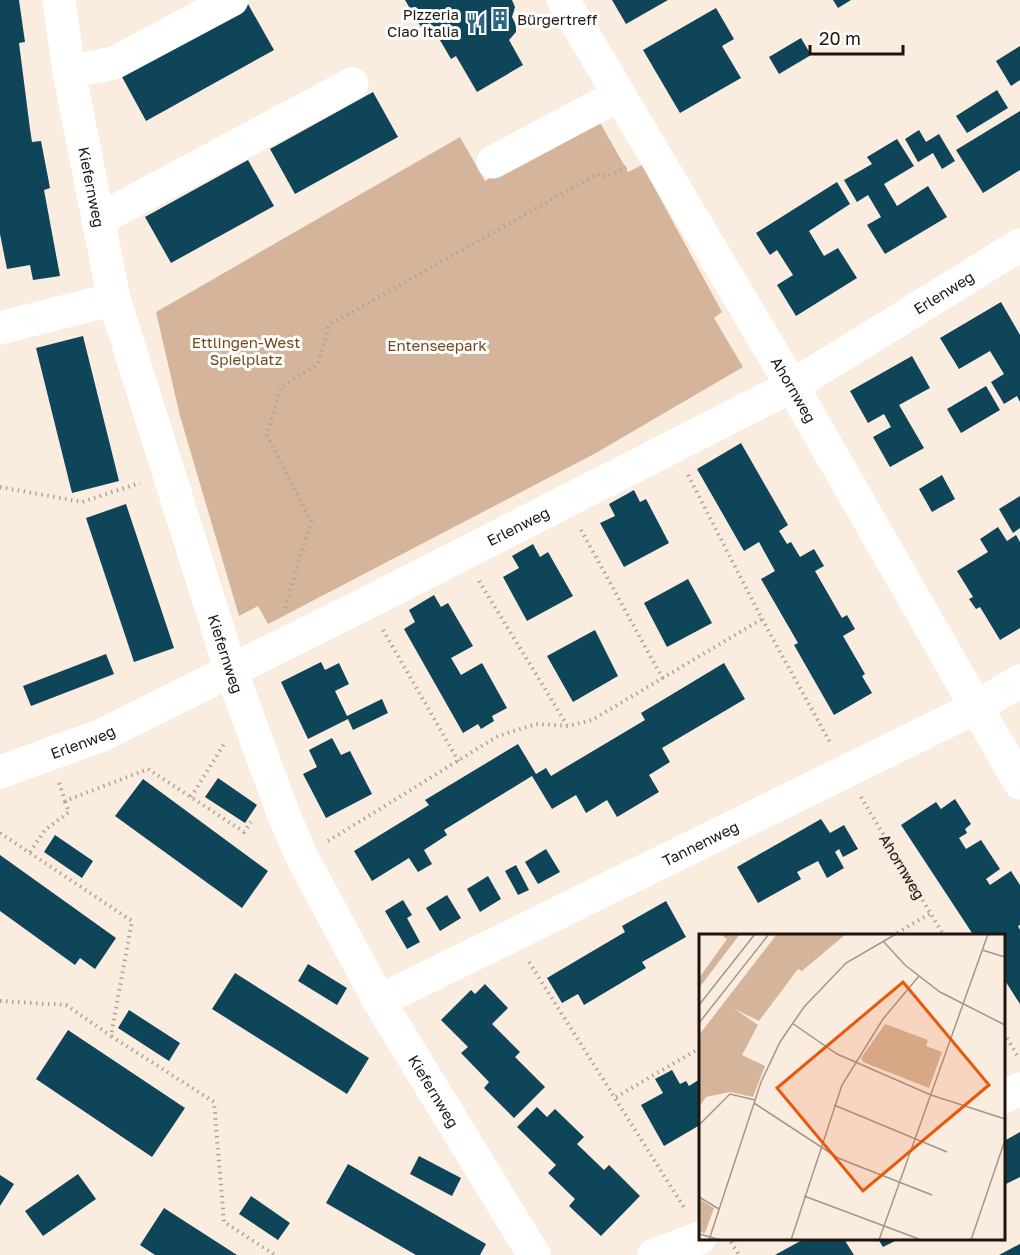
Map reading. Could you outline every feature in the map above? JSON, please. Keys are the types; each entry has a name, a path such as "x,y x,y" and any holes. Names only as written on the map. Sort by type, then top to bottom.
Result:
{"street":[{"name":"Kiefernweg","path":"59,0 69,72 114,299 231,671 276,794 302,857 379,1001 534,1255"},
{"path":"69,72 114,63 232,0"},
{"name":"Ahornweg","path":"563,0 792,386 1020,783"},
{"path":"98,220 352,84"},
{"path":"493,162 619,95"},
{"name":"Erlenweg","path":"0,772 100,736 674,447 792,386 1020,245"},
{"path":"0,328 114,299"},
{"name":"Tannenweg","path":"379,1001 975,708 1020,681"},
{"path":"1005,1096 1020,1089"}],"path":[{"path":"297,638 284,610 311,521 267,435 281,387 318,364 329,325 597,174 607,177 653,152"},
{"name":"Ahornweg","path":"674,447 762,619 846,771 943,934"},
{"path":"0,487 82,502 170,474"},
{"path":"566,501 663,679"},
{"path":"462,554 568,726"},
{"path":"368,603 459,762"},
{"path":"302,857 498,736 536,724 568,726 592,720 762,619"},
{"path":"191,797 235,728 249,722"},
{"path":"30,852 45,830 69,812 48,754"},
{"path":"65,801 148,769 244,832 266,800 276,794"},
{"path":"0,833 132,921 111,1036"},
{"path":"895,934 930,913"},
{"path":"512,936 616,1097 683,1241"},
{"path":"0,1001 66,1005 214,1102 224,1222 275,1255"},
{"path":"1005,1035 1020,1060"},
{"path":"616,1097 699,1049"},
{"path":"731,1240 739,1255"}],"green space":[{"name":"Entenseepark","path":"598,119 628,172 642,165 722,312 714,318 743,367 596,453 268,624 258,606 239,616 180,416 156,312 460,137 485,181"}],"building":[{"path":"0,0 19,0 25,42 19,43 30,129 32,142 41,141 50,188 44,190 60,276 33,280 30,265 7,269 0,234"},
{"path":"405,0 512,0 515,7 512,17 516,25 516,32 509,40 523,65 477,92 456,56 451,59 430,23 421,27"},
{"path":"612,0 668,0 626,24"},
{"path":"833,0 851,0 838,8"},
{"path":"248,4 274,50 146,121 121,75"},
{"path":"716,8 734,39 722,46 741,78 680,113 643,50"},
{"path":"801,38 811,55 779,74 769,57"},
{"path":"1020,46 1020,80 1011,86 996,61"},
{"path":"997,90 1008,108 967,133 956,116"},
{"path":"373,92 398,137 295,194 270,149"},
{"path":"1020,111 1020,170 983,193 956,150"},
{"path":"919,130 926,142 939,134 955,161 942,169 933,153 918,162 905,139"},
{"path":"897,139 914,166 884,184 897,206 928,186 947,217 885,254 867,225 881,217 868,195 857,202 844,180 872,164 867,157"},
{"path":"248,160 274,206 171,263 145,217"},
{"path":"837,182 850,204 809,231 824,256 838,248 857,278 796,316 777,285 793,275 777,250 770,255 756,233"},
{"path":"1001,302 1020,335 1020,402 1017,396 1004,404 991,382 1004,374 990,351 959,369 940,338"},
{"path":"83,336 119,481 72,493 36,348"},
{"path":"912,356 930,388 899,405 924,448 890,467 873,437 891,427 884,414 868,423 850,391"},
{"path":"986,386 1000,410 961,433 947,409"},
{"path":"741,443 788,525 779,531 787,544 791,542 800,557 814,549 824,566 815,571 842,618 847,615 855,629 843,636 865,674 862,676 872,693 834,715 794,645 798,643 761,579 775,571 759,542 744,551 697,469"},
{"path":"942,475 955,499 932,512 919,489"},
{"path":"634,490 640,502 646,499 669,543 624,567 600,523 615,516 609,504"},
{"path":"1020,496 1020,528 1013,533 999,509"},
{"path":"126,504 174,648 134,662 86,518"},
{"path":"998,527 1007,541 1016,535 1020,542 1020,628 1000,640 980,607 976,609 969,599 973,597 957,571 988,552 980,539"},
{"path":"533,544 540,557 548,552 573,596 527,621 503,577 519,568 512,556"},
{"path":"688,579 712,623 667,647 644,603"},
{"path":"434,595 441,607 448,603 473,646 451,658 461,675 482,663 507,708 492,716 494,721 481,729 478,724 463,733 404,629 415,622 409,610"},
{"path":"595,630 618,676 573,702 547,656"},
{"path":"106,654 114,674 31,706 23,686"},
{"path":"321,662 325,670 339,663 349,684 335,691 347,716 382,699 388,713 353,730 348,719 308,739 281,682"},
{"path":"724,663 745,699 662,748 670,762 649,775 659,792 617,817 607,800 586,813 576,795 552,809 532,776 444,830 447,835 424,850 432,864 418,872 409,858 372,881 354,851 429,805 425,800 518,744 536,774 546,768 551,776 645,720 641,713"},
{"path":"332,738 341,755 350,751 372,794 326,818 303,774 317,767 309,750"},
{"path":"218,778 257,805 245,823 205,797"},
{"path":"143,779 268,871 242,908 115,816"},
{"path":"955,799 971,824 965,829 967,833 959,838 966,849 981,840 1000,869 986,879 990,885 1011,871 1020,885 1020,925 1018,926 1020,930 1020,1004 1005,981 1005,934 973,934 901,825 936,802 941,809"},
{"path":"821,819 830,833 844,825 858,849 843,857 839,849 835,852 844,868 827,878 818,861 797,872 801,879 758,903 737,867"},
{"path":"55,835 93,861 82,878 44,852"},
{"path":"546,849 560,872 538,884 525,862"},
{"path":"0,855 116,938 95,969 80,958 75,965 0,911"},
{"path":"516,865 529,890 518,895 505,871"},
{"path":"488,876 501,899 480,912 467,889"},
{"path":"447,895 461,918 440,931 426,908"},
{"path":"403,900 412,915 407,918 420,942 407,949 385,911"},
{"path":"666,901 686,937 642,962 646,968 584,1005 578,994 562,1003 547,978 625,932 622,926"},
{"path":"308,964 347,988 337,1005 298,981"},
{"path":"235,973 369,1058 347,1094 212,1009"},
{"path":"485,984 508,1008 492,1024 520,1052 515,1057 545,1087 514,1118 484,1088 489,1082 461,1053 468,1047 441,1020 471,990 475,994"},
{"path":"129,1010 180,1043 169,1061 118,1028"},
{"path":"68,1030 185,1108 152,1157 36,1079"},
{"path":"672,1070 680,1084 686,1081 689,1086 699,1080 699,1126 664,1146 641,1105 663,1093 655,1079"},
{"path":"537,1107 547,1117 555,1109 584,1137 577,1144 604,1170 609,1165 640,1196 601,1236 569,1206 575,1199 548,1173 556,1165 517,1127"},
{"path":"1020,1132 1020,1177 1005,1184 1005,1140"},
{"path":"419,1156 461,1178 452,1196 410,1174"},
{"path":"348,1164 486,1244 480,1255 416,1255 326,1203"},
{"path":"78,1174 96,1199 43,1236 25,1211"},
{"path":"0,1175 14,1184 0,1206"},
{"path":"251,1196 290,1223 278,1240 239,1214"},
{"path":"164,1208 237,1255 155,1255 140,1245"},
{"path":"802,1240 845,1240 854,1255 775,1255"},
{"path":"879,1240 897,1240 883,1247"},
{"path":"1020,1244 1020,1255 999,1255 1014,1247"}],"place":[{"name":"Bürgertreff","path":"500,19"},
{"name":"Pizzeria Ciao Italia","path":"476,23"}],"park label":[{"name":"Ettlingen-West Spielplatz","path":"246,350"}]}
